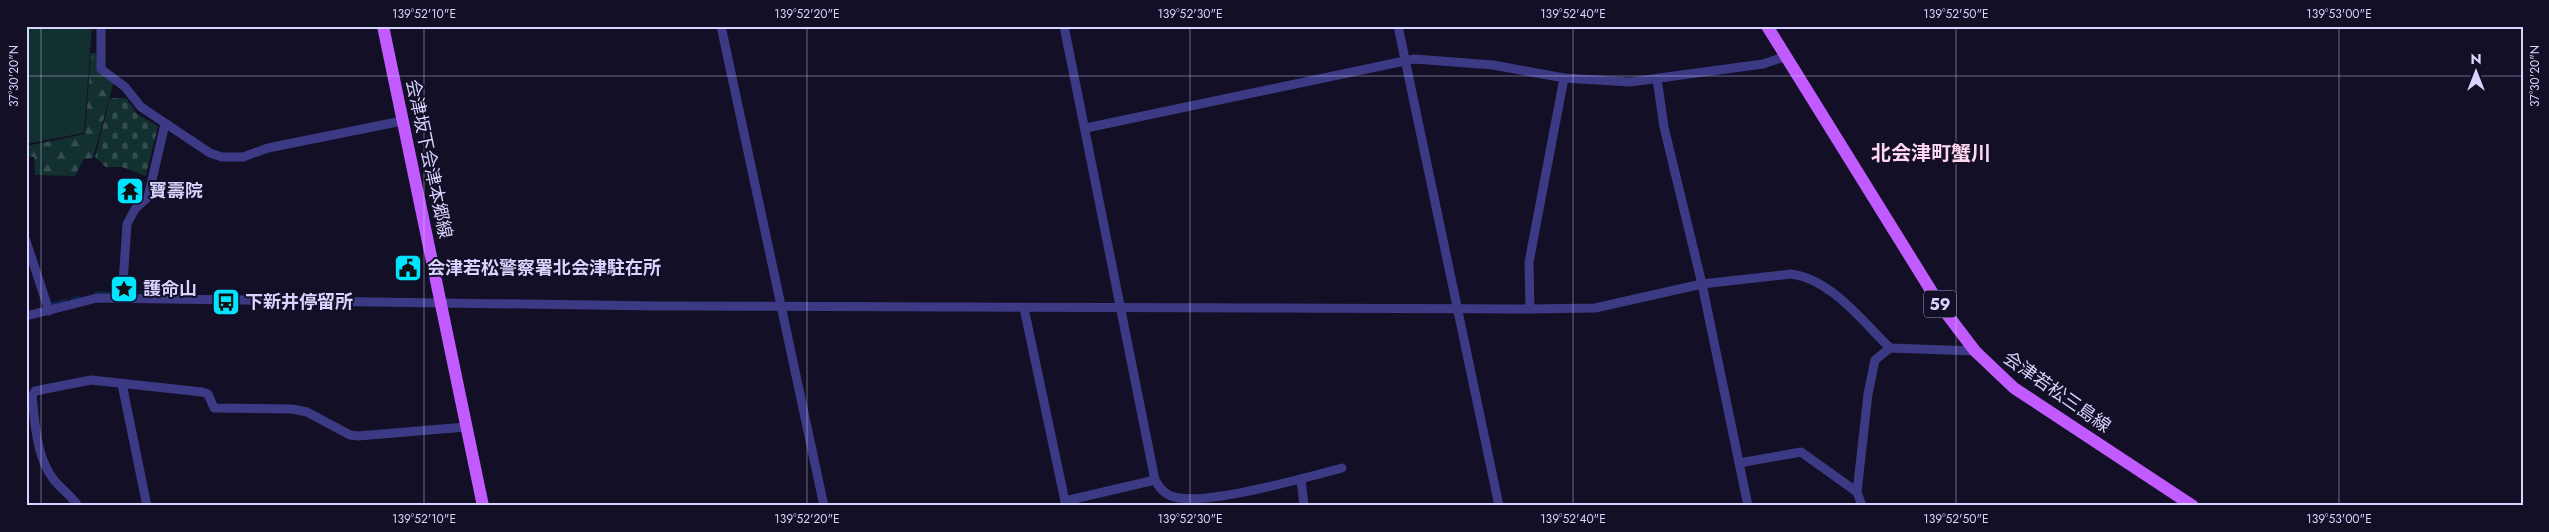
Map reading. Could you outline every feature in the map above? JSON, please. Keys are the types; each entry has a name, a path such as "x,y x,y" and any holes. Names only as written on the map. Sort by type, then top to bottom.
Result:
{"main road":[{"name":"会津坂下会津本郷線","path":"383,26 483,506"},
{"name":"会津若松三島線","path":"1767,26 1784,57 1913,258 1940,305 1975,351 2014,388 2193,506"}],"street":[{"path":"101,26 101,69 125,87 141,107 210,153 222,157 242,157 268,148 402,120"},
{"path":"721,26 824,506"},
{"path":"1064,26 1086,128 1155,480 1161,490 1172,497 1205,502 1342,468"},
{"path":"1398,26 1499,506"},
{"path":"1086,128 1414,59 1493,65 1564,78 1630,82 1763,64 1784,57"},
{"path":"1530,309 1529,262 1564,78"},
{"path":"1657,79 1664,127 1702,284 1748,506"},
{"path":"122,298 127,224 135,209 148,197 165,124"},
{"path":"26,241 49,310"},
{"path":"26,316 97,298 781,307 1595,308 1702,284 1761,276 1803,276 1818,282 1890,348"},
{"path":"1024,308 1066,503 1155,480"},
{"path":"1862,506 1857,492 1868,394 1875,360 1890,348 1975,351"},
{"path":"78,506 70,495 54,481 45,463 37,441 32,396 35,391 91,380 153,385 208,394 214,408 292,409 307,412 350,435 358,436 466,427"},
{"path":"122,384 147,506"},
{"path":"1739,463 1801,452 1857,492"},
{"path":"1301,479 1304,506"}],"green space":[{"path":"26,26 92,26 84,133 26,144"},
{"path":"91,53 100,53 99,68 114,81 93,158 84,159 75,176 35,175 34,157 26,156 26,146 85,134"},
{"path":"110,98 126,98 137,114 158,126 146,176 122,167 106,167 95,157"}],"waterway":[{"path":"125,292 137,292"},
{"path":"141,292 160,292"},
{"path":"95,293 109,293"},
{"path":"72,299 79,297"},
{"path":"51,304 66,300"}],"place":[{"name":"寶壽院","path":"130,191"},
{"name":"会津若松警察署北会津駐在所","path":"408,268"},
{"name":"護命山","path":"124,289"},
{"name":"下新井停留所","path":"226,302"}],"district":[{"name":"北会津町蟹川","path":"1931,153"}]}
